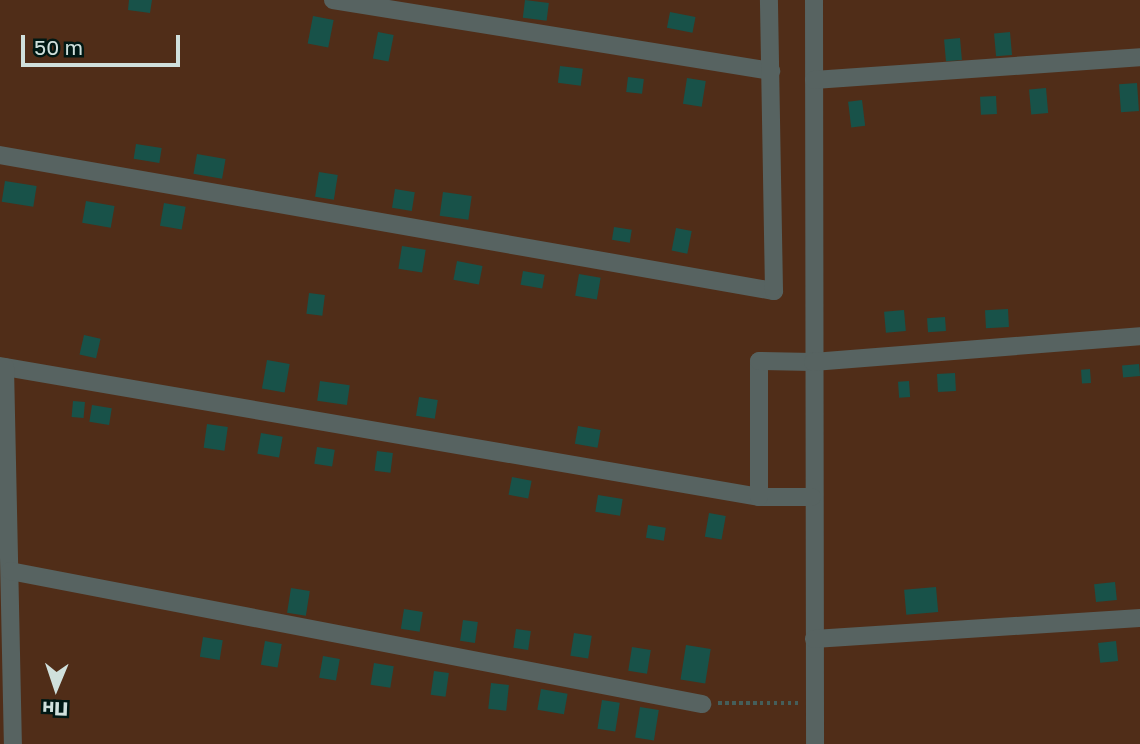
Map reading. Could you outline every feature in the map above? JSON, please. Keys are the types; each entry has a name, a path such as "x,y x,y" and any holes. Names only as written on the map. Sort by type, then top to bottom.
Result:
{"street":[{"path":"333,0 771,71"},
{"path":"0,155 774,290 769,0"},
{"path":"814,0 812,497 815,744"},
{"path":"814,80 1140,57"},
{"path":"759,497 759,362 813,362 1140,336"},
{"path":"13,744 3,367 759,497 812,497"},
{"path":"10,571 702,704"},
{"path":"814,639 1140,618"}],"path":[{"path":"702,704 815,702"}],"shaded area":[{"path":"0,0 1140,0 1140,744 0,744"}],"building":[{"path":"129,0 152,0 150,13 128,10"},
{"path":"525,0 549,3 547,21 523,18"},
{"path":"670,12 696,17 692,33 667,28"},
{"path":"313,16 334,20 328,47 308,43"},
{"path":"378,32 394,35 389,62 373,59"},
{"path":"1010,32 1012,55 996,56 994,33"},
{"path":"960,38 962,60 946,61 944,39"},
{"path":"560,66 583,69 581,86 558,83"},
{"path":"628,77 644,79 642,94 626,92"},
{"path":"687,78 706,81 702,107 683,104"},
{"path":"1137,83 1139,111 1121,112 1119,84"},
{"path":"1046,88 1048,113 1031,114 1029,89"},
{"path":"996,96 997,114 981,115 980,97"},
{"path":"862,100 865,126 851,128 848,102"},
{"path":"136,144 162,148 159,163 134,159"},
{"path":"197,154 226,159 222,179 194,174"},
{"path":"319,172 338,175 334,200 315,197"},
{"path":"5,181 37,186 33,207 2,202"},
{"path":"395,189 415,192 412,211 392,208"},
{"path":"443,192 472,196 468,220 440,216"},
{"path":"86,201 115,206 111,228 82,223"},
{"path":"164,203 186,207 182,229 160,226"},
{"path":"614,227 632,230 630,243 612,240"},
{"path":"676,228 692,231 687,254 672,251"},
{"path":"402,246 426,250 422,272 398,269"},
{"path":"457,261 483,266 479,285 453,280"},
{"path":"523,271 545,275 542,289 521,285"},
{"path":"579,274 601,278 597,299 575,296"},
{"path":"309,293 325,295 322,316 306,314"},
{"path":"1008,309 1009,327 986,328 985,310"},
{"path":"904,310 906,331 886,333 884,312"},
{"path":"945,317 946,331 928,332 927,318"},
{"path":"84,335 101,339 96,358 80,354"},
{"path":"267,360 290,364 285,393 262,389"},
{"path":"1139,364 1140,376 1123,377 1122,365"},
{"path":"1090,369 1091,383 1082,384 1081,370"},
{"path":"955,373 956,391 938,392 937,374"},
{"path":"320,381 350,385 347,405 317,401"},
{"path":"909,381 910,397 899,398 898,382"},
{"path":"419,397 438,400 435,419 416,416"},
{"path":"73,401 85,402 84,418 72,417"},
{"path":"92,405 112,408 109,425 89,422"},
{"path":"207,424 228,427 224,451 204,448"},
{"path":"578,426 601,430 598,448 575,444"},
{"path":"261,433 283,437 279,458 257,454"},
{"path":"317,447 335,450 332,467 314,464"},
{"path":"377,451 393,453 390,473 375,471"},
{"path":"512,477 532,481 528,498 509,495"},
{"path":"598,495 623,499 620,516 595,512"},
{"path":"709,513 726,516 722,540 705,537"},
{"path":"648,525 666,528 664,541 646,538"},
{"path":"1115,582 1117,600 1096,602 1094,584"},
{"path":"936,587 938,612 906,615 904,590"},
{"path":"291,588 310,591 306,616 287,613"},
{"path":"404,609 423,612 420,632 401,629"},
{"path":"463,620 478,622 475,643 460,641"},
{"path":"516,629 531,631 528,650 513,648"},
{"path":"574,633 592,636 588,659 570,656"},
{"path":"203,637 223,640 220,660 200,657"},
{"path":"265,641 282,644 278,668 261,665"},
{"path":"1116,641 1118,661 1100,663 1098,643"},
{"path":"686,645 711,649 705,683 681,680"},
{"path":"632,647 651,650 647,674 628,671"},
{"path":"323,656 340,659 336,681 319,678"},
{"path":"374,663 394,666 390,688 371,685"},
{"path":"434,671 449,673 446,697 431,695"},
{"path":"491,683 509,685 506,711 488,709"},
{"path":"541,689 568,694 564,714 537,710"},
{"path":"602,700 620,703 615,731 597,729"},
{"path":"640,707 659,710 654,741 635,738"}]}
